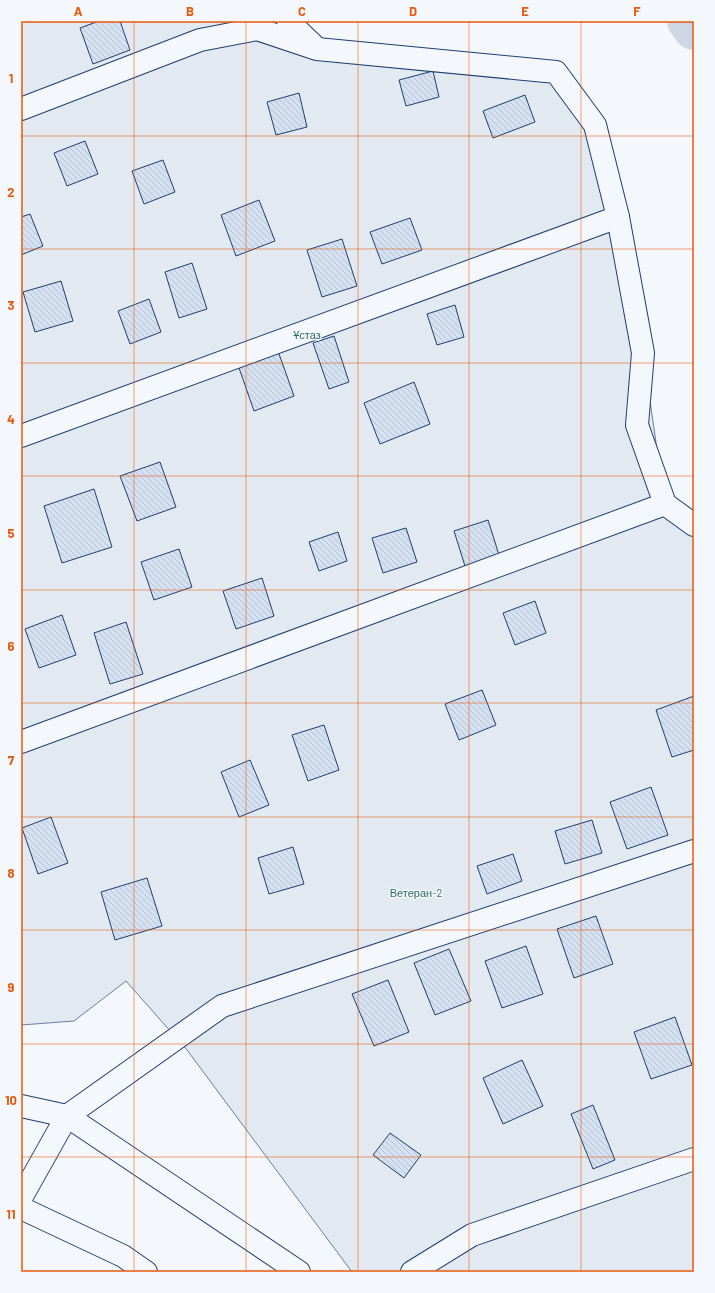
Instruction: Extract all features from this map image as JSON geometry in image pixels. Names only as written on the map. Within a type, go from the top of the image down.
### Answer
[{"type":"main road","points":[[288,21],[317,49]]},
{"type":"main road","points":[[21,109],[200,40],[257,29],[317,49],[556,72],[595,125],[618,217],[643,353],[637,426],[665,504],[694,525]]},
{"type":"main road","points":[[21,436],[618,217]]},
{"type":"main road","points":[[21,742],[665,504]]},
{"type":"main road","points":[[21,1198],[67,1116],[222,1006],[694,851]]},
{"type":"main road","points":[[21,1106],[67,1116],[299,1272]]},
{"type":"main road","points":[[412,1272],[472,1235],[694,1159]]},
{"type":"main road","points":[[21,1208],[123,1256],[146,1272]]},
{"type":"green space","points":[[21,21],[264,21],[317,49],[556,72],[595,125],[643,353],[665,504],[694,510],[694,1272],[352,1272],[187,1050],[126,981],[74,1021],[21,1025]]},
{"type":"building","points":[[99,21],[120,21],[130,50],[93,64],[80,28]]},
{"type":"building","points":[[433,71],[439,97],[406,106],[399,80]]},
{"type":"building","points":[[299,93],[307,127],[276,135],[267,102]]},
{"type":"building","points":[[525,95],[535,122],[493,138],[483,111]]},
{"type":"building","points":[[85,141],[98,174],[67,186],[54,153]]},
{"type":"building","points":[[163,160],[175,192],[144,204],[132,171]]},
{"type":"building","points":[[259,200],[275,241],[236,256],[221,215]]},
{"type":"building","points":[[30,214],[43,246],[21,255],[21,217]]},
{"type":"building","points":[[410,218],[422,250],[382,264],[370,232]]},
{"type":"building","points":[[342,239],[357,286],[322,297],[307,250]]},
{"type":"building","points":[[192,263],[207,309],[179,318],[165,272]]},
{"type":"building","points":[[61,281],[73,321],[35,332],[23,292]]},
{"type":"building","points":[[149,299],[161,332],[130,344],[118,311]]},
{"type":"building","points":[[455,305],[464,337],[437,345],[427,314]]},
{"type":"building","points":[[334,336],[349,382],[329,389],[313,343]]},
{"type":"building","points":[[278,351],[294,396],[254,411],[238,365]]},
{"type":"building","points":[[414,382],[430,424],[380,444],[364,403]]},
{"type":"building","points":[[160,462],[176,507],[137,521],[120,476]]},
{"type":"building","points":[[94,489],[112,547],[62,563],[44,506]]},
{"type":"building","points":[[488,520],[499,555],[465,566],[454,531]]},
{"type":"building","points":[[406,528],[417,562],[383,573],[372,538]]},
{"type":"building","points":[[338,532],[347,561],[319,571],[309,542]]},
{"type":"building","points":[[179,549],[192,587],[154,600],[141,562]]},
{"type":"building","points":[[262,578],[274,616],[236,629],[223,591]]},
{"type":"building","points":[[535,601],[546,633],[515,645],[503,613]]},
{"type":"building","points":[[62,615],[76,655],[39,668],[25,629]]},
{"type":"building","points":[[126,622],[143,674],[110,684],[94,633]]},
{"type":"building","points":[[482,690],[496,725],[459,740],[445,704]]},
{"type":"building","points":[[694,696],[694,750],[672,757],[656,710]]},
{"type":"building","points":[[324,725],[339,770],[308,781],[292,735]]},
{"type":"building","points":[[250,760],[269,805],[239,817],[221,772]]},
{"type":"building","points":[[651,787],[668,835],[627,849],[610,802]]},
{"type":"building","points":[[51,817],[68,863],[38,874],[22,828]]},
{"type":"building","points":[[592,820],[602,853],[565,864],[555,831]]},
{"type":"building","points":[[293,847],[304,884],[269,894],[258,858]]},
{"type":"building","points":[[513,854],[522,881],[487,894],[477,866]]},
{"type":"building","points":[[147,878],[162,926],[115,940],[101,892]]},
{"type":"building","points":[[596,916],[613,964],[574,978],[557,929]]},
{"type":"building","points":[[526,946],[543,994],[502,1008],[485,961]]},
{"type":"building","points":[[449,949],[471,1001],[435,1015],[414,963]]},
{"type":"building","points":[[388,980],[409,1032],[374,1046],[352,994]]},
{"type":"building","points":[[675,1017],[692,1065],[651,1079],[634,1032]]},
{"type":"building","points":[[522,1060],[543,1106],[503,1124],[483,1078]]},
{"type":"building","points":[[593,1105],[615,1160],[593,1169],[571,1114]]},
{"type":"building","points":[[390,1133],[421,1155],[404,1178],[373,1155]]},
{"type":"waterway","points":[[688,21],[694,29]]},
{"type":"park label","name":"Ұстаз","points":[[307,334]]},
{"type":"park label","name":"Ветеран-2","points":[[416,892]]}]
